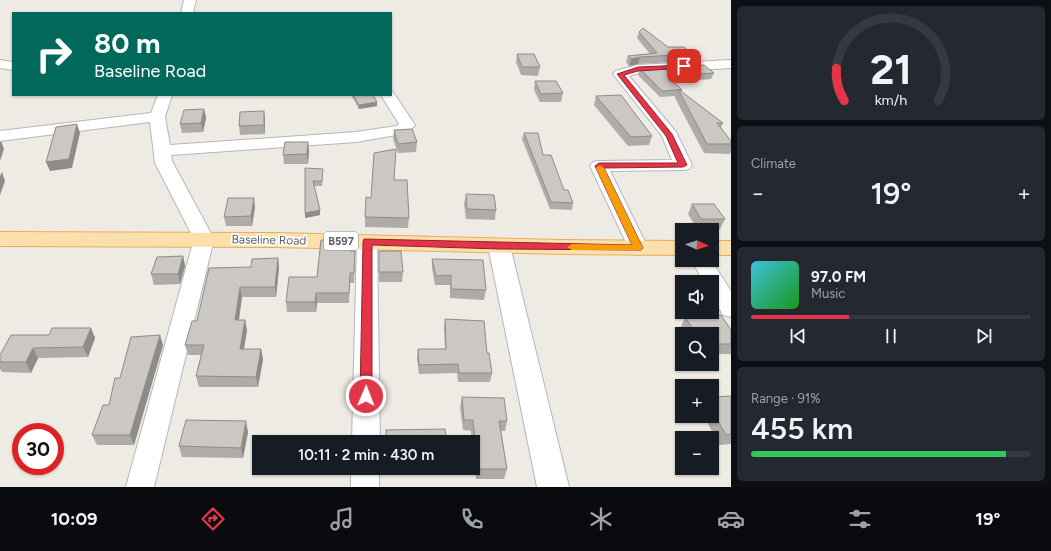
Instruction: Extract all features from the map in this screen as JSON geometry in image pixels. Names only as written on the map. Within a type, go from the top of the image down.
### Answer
[{"type":"main road","name":"Baseline Road","points":[[0,239],[204,238],[499,246],[675,248]]},
{"type":"main road","points":[[719,248],[731,248]]},
{"type":"street","points":[[187,12],[190,0]]},
{"type":"street","points":[[0,64],[12,66]]},
{"type":"street","points":[[638,248],[599,166],[683,165],[670,135],[620,74],[638,69],[731,64]]},
{"type":"street","points":[[140,487],[204,238],[164,163],[157,117],[165,96]]},
{"type":"street","points":[[162,150],[356,137],[402,130],[407,125],[389,96]]},
{"type":"street","points":[[0,136],[157,117]]},
{"type":"street","points":[[366,435],[367,242]]},
{"type":"street","points":[[499,246],[553,487]]},
{"type":"street","points":[[705,267],[731,309]]},
{"type":"street","points":[[365,475],[365,487]]},
{"type":"building","points":[[643,28],[668,47],[684,47],[692,54],[640,57],[631,59],[628,56],[657,53],[639,32]]},
{"type":"building","points":[[517,54],[534,54],[540,67],[522,67]]},
{"type":"building","points":[[704,65],[714,73],[668,76],[682,90],[662,91],[640,69]]},
{"type":"building","points":[[535,81],[556,81],[563,93],[541,94]]},
{"type":"building","points":[[678,89],[723,123],[717,123],[731,141],[731,144],[707,144]]},
{"type":"building","points":[[621,95],[652,136],[631,137],[596,96]]},
{"type":"building","points":[[354,96],[374,96],[377,102],[359,105]]},
{"type":"building","points":[[204,109],[201,123],[180,124],[184,110]]},
{"type":"building","points":[[264,111],[264,125],[239,126],[240,112]]},
{"type":"building","points":[[77,124],[69,159],[46,162],[56,127]]},
{"type":"building","points":[[412,129],[417,142],[398,144],[394,130]]},
{"type":"building","points":[[524,133],[538,133],[543,155],[551,155],[564,190],[568,190],[573,203],[551,202]]},
{"type":"building","points":[[285,142],[308,142],[307,154],[283,155]]},
{"type":"building","points":[[396,149],[394,180],[407,180],[409,218],[365,217],[366,197],[371,198],[374,153]]},
{"type":"building","points":[[305,168],[323,169],[322,181],[313,181],[320,210],[305,213]]},
{"type":"building","points":[[466,194],[494,195],[496,210],[467,209]]},
{"type":"building","points":[[228,198],[254,198],[251,216],[224,217]]},
{"type":"building","points":[[692,204],[714,204],[725,219],[701,219]]},
{"type":"building","points":[[321,240],[351,241],[351,251],[355,251],[354,273],[350,273],[349,293],[316,293],[315,302],[286,302],[289,277],[317,277]]},
{"type":"building","points":[[379,251],[401,251],[403,272],[379,272]]},
{"type":"building","points":[[183,256],[178,274],[151,274],[157,257]]},
{"type":"building","points":[[278,258],[275,287],[240,287],[235,320],[245,320],[240,349],[261,349],[256,377],[196,376],[204,345],[185,345],[192,321],[197,321],[209,268],[251,267],[252,259]]},
{"type":"building","points":[[432,259],[483,260],[486,290],[451,289],[451,275],[436,276]]},
{"type":"building","points":[[719,315],[721,315],[731,330],[731,344],[719,344],[719,327],[691,327],[686,319],[719,319]]},
{"type":"building","points":[[445,319],[484,321],[487,353],[489,353],[492,373],[459,373],[458,364],[419,365],[418,349],[446,349]]},
{"type":"building","points":[[52,328],[91,328],[83,347],[33,348],[26,362],[0,362],[0,355],[11,335],[49,335]]},
{"type":"building","points":[[160,335],[130,435],[92,435],[103,405],[109,405],[115,378],[120,378],[131,337]]},
{"type":"building","points":[[731,396],[731,434],[726,435],[719,422],[719,397]]},
{"type":"building","points":[[462,397],[504,398],[507,421],[499,421],[507,469],[480,469],[480,435],[475,435],[473,420],[464,420]]},
{"type":"building","points":[[186,420],[246,421],[241,448],[179,446]]},
{"type":"building","points":[[445,429],[446,435],[386,435],[386,430]]},
{"type":"slow traffic","points":[[572,247],[638,248],[600,168]]},
{"type":"route","points":[[366,396],[367,242],[638,248],[599,166],[683,165],[670,135],[620,74],[638,69],[684,66]]}]
